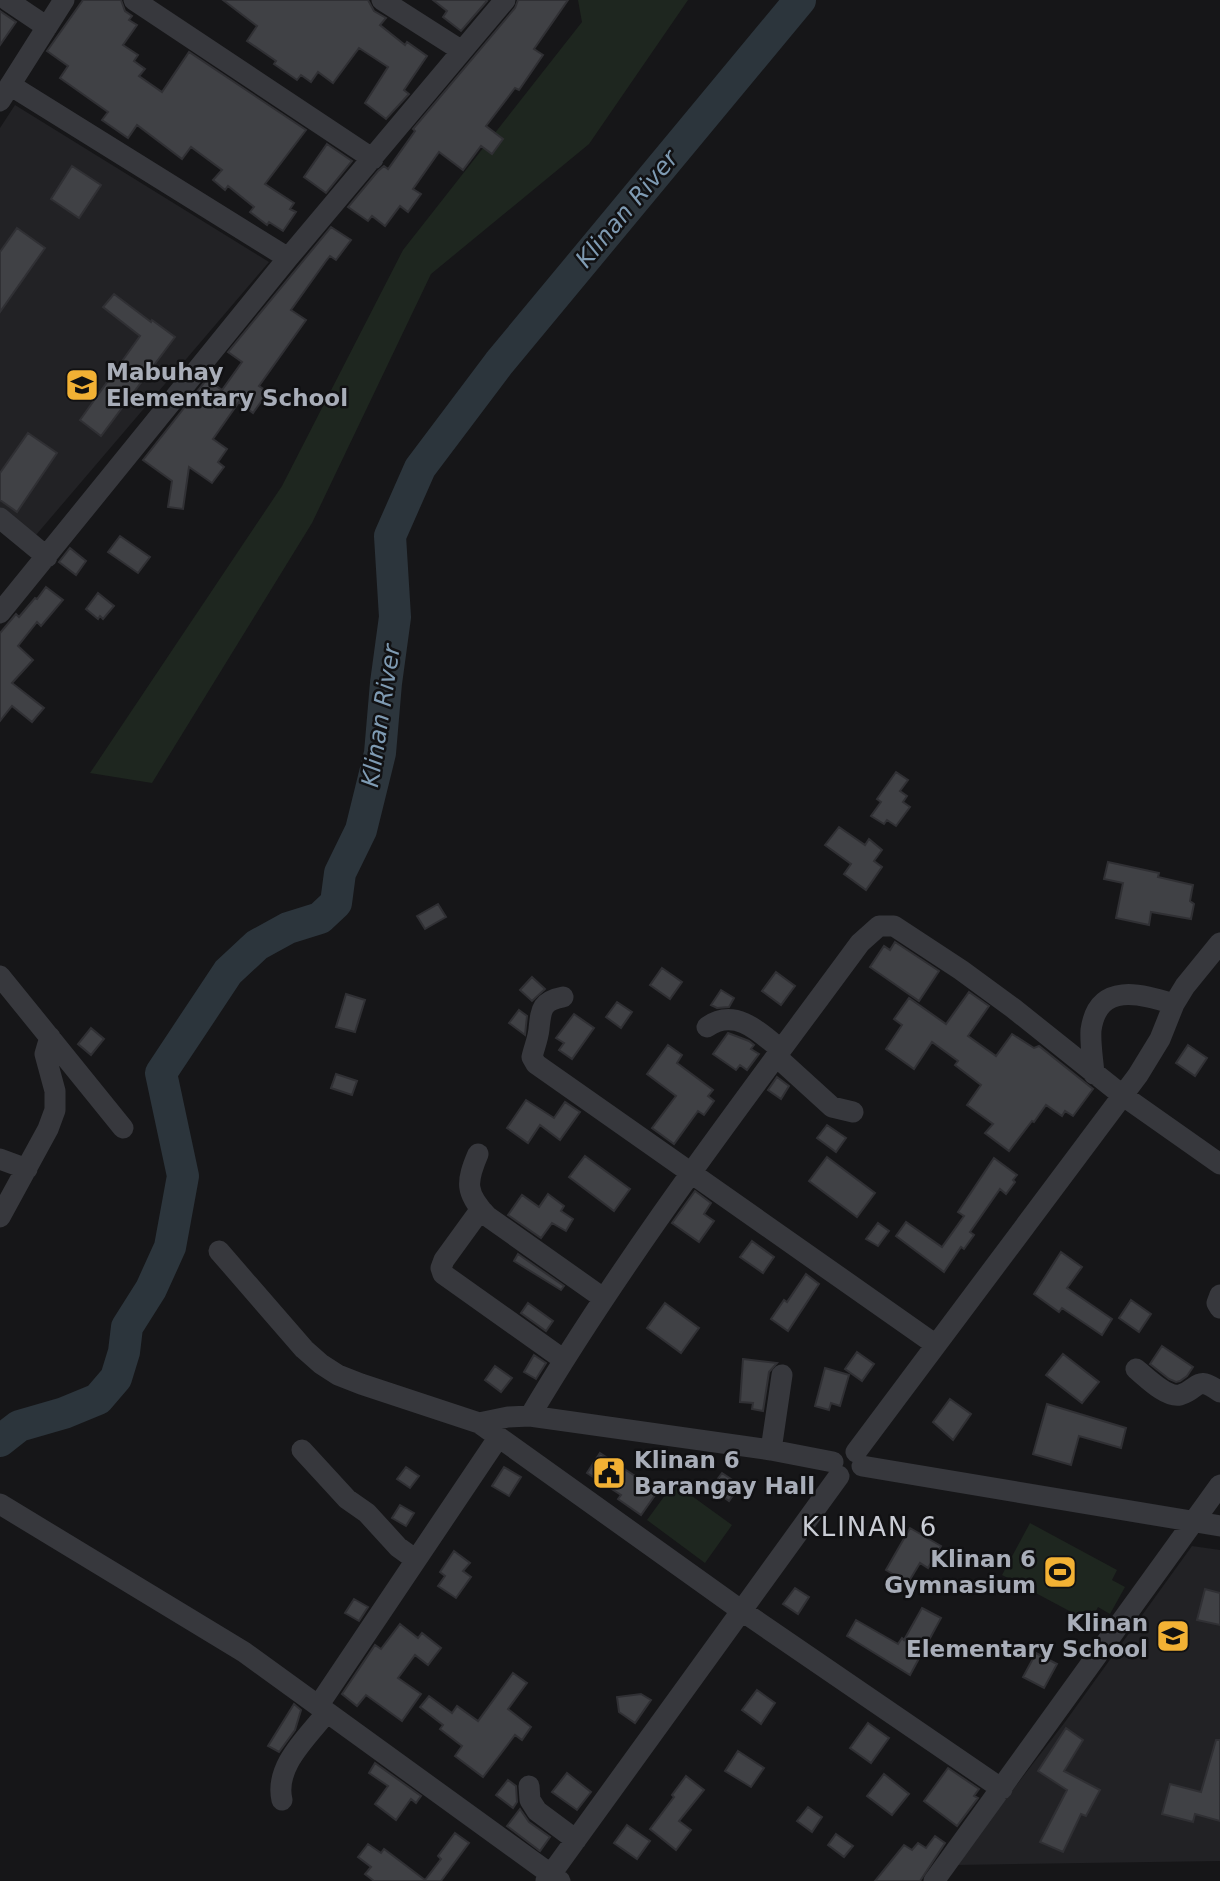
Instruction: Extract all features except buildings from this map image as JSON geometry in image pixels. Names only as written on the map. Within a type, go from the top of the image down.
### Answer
[{"type":"street","points":[[8,0],[47,27]]},
{"type":"street","points":[[64,0],[3,96],[288,258]]},
{"type":"street","points":[[134,0],[373,159]]},
{"type":"street","points":[[382,0],[462,51]]},
{"type":"street","points":[[0,613],[288,258],[505,0]]},
{"type":"street","points":[[0,518],[47,557]]},
{"type":"street","points":[[530,1416],[603,1298],[692,1172],[873,929],[886,925],[894,926],[961,970],[1013,1008],[1122,1096],[1220,1164]]},
{"type":"street","points":[[859,1459],[936,1345],[1151,1056],[1174,1004],[1220,943]]},
{"type":"street","points":[[0,975],[123,1128]]},
{"type":"street","points":[[1094,1074],[1091,1030],[1100,1006],[1123,994],[1174,1004]]},
{"type":"street","points":[[563,997],[547,1003],[541,1012],[532,1057],[536,1064],[936,1345]]},
{"type":"street","points":[[707,1027],[725,1018],[738,1019],[779,1054],[832,1107],[853,1112]]},
{"type":"street","points":[[0,1217],[48,1129],[55,1110],[55,1091],[45,1054],[50,1037]]},
{"type":"street","points":[[478,1154],[469,1176],[475,1203],[487,1216],[603,1298]]},
{"type":"street","points":[[0,1158],[27,1169]]},
{"type":"street","points":[[481,1209],[443,1260],[443,1273],[564,1360]]},
{"type":"street","points":[[219,1251],[304,1349],[321,1364],[338,1375],[361,1384],[479,1423],[742,1611],[1002,1789]]},
{"type":"street","points":[[1220,1295],[1217,1303],[1220,1308]]},
{"type":"street","points":[[1136,1370],[1172,1394],[1179,1395],[1198,1383],[1210,1385],[1220,1392]]},
{"type":"street","points":[[771,1450],[782,1375]]},
{"type":"street","points":[[479,1423],[530,1416],[771,1450],[836,1469]]},
{"type":"street","points":[[282,1800],[279,1789],[283,1772],[416,1560],[498,1438]]},
{"type":"street","points":[[302,1450],[347,1499],[367,1513],[398,1547],[416,1560]]},
{"type":"street","points":[[0,1504],[244,1652],[552,1879],[576,1840],[742,1611],[836,1469],[838,1453],[842,1450],[859,1459],[1220,1526]]},
{"type":"street","points":[[934,1881],[1220,1485]]},
{"type":"street","points":[[529,1786],[530,1800],[537,1811],[576,1840]]},
{"type":"shaded area","points":[[578,0],[688,0],[589,144],[431,274],[312,523],[152,783],[90,773],[282,486],[403,250],[582,22]]},
{"type":"shaded area","name":"Mabuhay Elementary School","points":[[15,105],[269,262],[36,535],[0,509],[0,128]]},
{"type":"shaded area","points":[[674,1483],[732,1525],[705,1563],[647,1520]]},
{"type":"shaded area","name":"Klinan 6 Gymnasium","points":[[1030,1523],[1117,1570],[1112,1580],[1125,1587],[1110,1614],[1098,1607],[1090,1622],[1002,1575]]},
{"type":"shaded area","name":"Klinan Elementary School","points":[[1192,1546],[1220,1550],[1220,1861],[955,1865],[1065,1722]]},
{"type":"waterway","name":"Klinan River","points":[[0,1441],[19,1426],[64,1413],[98,1399],[116,1378],[124,1352],[127,1327],[151,1289],[170,1247],[183,1176],[161,1073],[228,972],[257,945],[288,928],[320,918],[336,903],[340,873],[361,830],[380,753],[395,617],[390,536],[420,468],[499,363],[800,0]]},
{"type":"place","name":"Mabuhay Elementary School","points":[[82,385]]},
{"type":"place","name":"Klinan 6 Barangay Hall","points":[[609,1473]]},
{"type":"place","name":"Klinan 6 Gymnasium","points":[[1060,1572]]},
{"type":"place","name":"Klinan Elementary School","points":[[1173,1636]]},
{"type":"district","name":"KLINAN 6","points":[[870,1527]]}]
